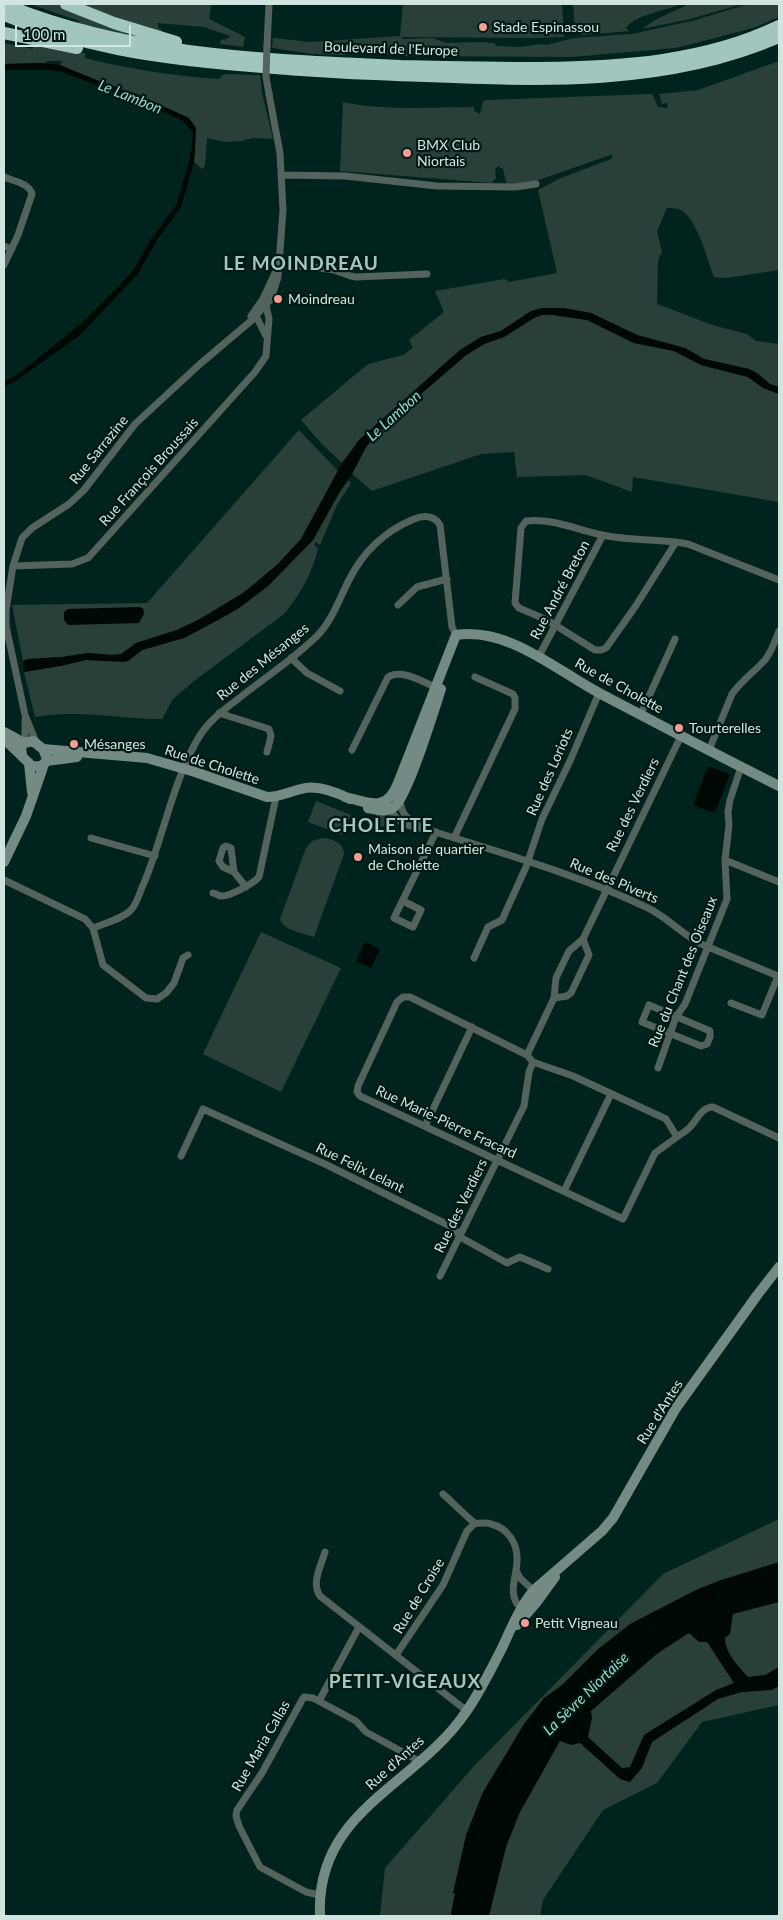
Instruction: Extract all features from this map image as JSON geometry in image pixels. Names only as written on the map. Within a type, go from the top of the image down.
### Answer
[{"type":"highway","name":"Boulevard de l'Europe","points":[[4,4],[65,26],[128,42],[294,65],[478,68],[562,68],[622,65],[669,60],[701,53],[731,45],[779,26]]},
{"type":"highway","points":[[66,4],[114,23],[177,43],[294,65]]},
{"type":"highway","name":"Boulevard de l'Europe","points":[[4,15],[55,34],[123,51],[171,59],[294,65],[477,78],[612,76],[665,70],[704,63],[748,50],[779,37]]},
{"type":"highway","points":[[4,33],[145,62],[294,65]]},
{"type":"street","name":"Rue Sarrazine","points":[[24,742],[25,715],[6,626],[6,610],[13,566],[22,538],[32,528],[69,504],[84,490],[135,424],[255,314],[264,302],[278,267],[283,210],[279,141],[266,78],[269,4]]},
{"type":"street","points":[[281,175],[344,176],[437,186],[515,187],[536,184]]},
{"type":"street","points":[[4,177],[27,186],[32,191],[32,197],[4,265]]},
{"type":"street","points":[[4,246],[12,249]]},
{"type":"street","points":[[278,267],[317,268],[337,271],[356,277],[427,274]]},
{"type":"street","name":"Rue François Broussais","points":[[13,566],[72,564],[88,558],[255,372],[266,356],[269,319],[264,302]]},
{"type":"street","points":[[255,314],[267,339]]},
{"type":"street","name":"Rue des Mésanges","points":[[93,928],[122,916],[132,908],[155,856],[183,768],[197,739],[211,720],[318,635],[329,621],[349,580],[368,551],[384,536],[407,522],[426,516],[437,520],[442,532],[452,627],[456,636]]},
{"type":"street","points":[[676,542],[635,607],[606,648],[601,650],[595,650],[555,625],[519,608],[515,604],[522,524],[531,520],[562,523],[603,535],[676,542],[701,548],[779,580]]},
{"type":"street","name":"Rue André Breton","points":[[538,656],[603,535]]},
{"type":"street","points":[[398,605],[418,587],[447,579]]},
{"type":"street","points":[[709,750],[732,694],[737,686],[766,659],[772,650],[779,631]]},
{"type":"street","name":"Rue de Cholette","points":[[456,636],[472,634],[485,636],[501,640],[538,656],[599,693],[779,786]]},
{"type":"street","points":[[394,805],[394,792],[456,636]]},
{"type":"street","points":[[640,714],[675,639]]},
{"type":"street","points":[[394,805],[416,762],[441,690],[450,651]]},
{"type":"street","points":[[291,658],[299,667],[340,692]]},
{"type":"street","points":[[352,750],[388,677],[393,674],[402,674],[435,687]]},
{"type":"street","points":[[454,838],[516,703],[513,694],[476,677]]},
{"type":"street","name":"Rue des Loriots","points":[[474,958],[488,927],[502,920],[528,862],[542,819],[599,693]]},
{"type":"street","points":[[219,713],[269,729],[271,736],[267,752]]},
{"type":"street","name":"Rue Sarrazine","points":[[25,715],[40,745]]},
{"type":"street","points":[[4,732],[24,742],[40,745],[46,753],[45,763],[32,794],[26,816],[4,862]]},
{"type":"street","name":"Rue des Verdiers","points":[[527,1055],[554,998],[556,978],[570,951],[583,939],[681,736]]},
{"type":"street","points":[[4,739],[36,766],[45,763]]},
{"type":"street","points":[[24,742],[21,748],[26,759],[32,794]]},
{"type":"street","name":"Rue de Cholette","points":[[40,745],[98,754],[147,758],[183,768],[258,794],[276,797],[308,787],[322,789],[372,804],[394,805]]},
{"type":"street","name":"Rue de Cholette","points":[[45,763],[98,754]]},
{"type":"street","name":"Rue du Chant des Oiseaux","points":[[658,1068],[676,1016],[685,1004],[728,899],[725,860],[730,800],[742,767]]},
{"type":"street","points":[[213,893],[222,896],[251,885],[259,877],[275,810],[276,797]]},
{"type":"street","name":"Rue des Piverts","points":[[394,805],[397,819],[407,826],[426,829],[554,870],[607,891],[658,913],[690,938],[778,976],[762,1015],[730,1003]]},
{"type":"street","name":"Rue des Piverts","points":[[394,805],[409,819],[426,829]]},
{"type":"street","points":[[403,901],[436,832]]},
{"type":"street","points":[[91,838],[155,856]]},
{"type":"street","points":[[725,860],[779,882]]},
{"type":"street","points":[[234,872],[246,887]]},
{"type":"street","points":[[4,880],[79,916],[93,928],[103,965],[146,998],[157,999],[166,993],[174,983],[183,958],[188,955]]},
{"type":"street","points":[[554,998],[567,996],[571,993],[588,955],[583,939]]},
{"type":"street","name":"Rue Marie-Pierre Fracard","points":[[533,1062],[527,1055],[472,1027],[410,997],[403,997],[397,1002],[358,1086],[357,1092],[360,1096],[623,1218],[655,1154],[689,1129],[704,1109],[713,1107],[779,1138]]},
{"type":"street","points":[[649,1005],[710,1031],[710,1037],[707,1044],[701,1046],[670,1033],[642,1022],[649,1005]]},
{"type":"street","points":[[425,1126],[472,1027]]},
{"type":"street","points":[[533,1062],[573,1076],[666,1119],[678,1137]]},
{"type":"street","name":"Rue des Verdiers","points":[[440,1276],[524,1106],[529,1072],[533,1062]]},
{"type":"street","points":[[564,1191],[611,1094]]},
{"type":"street","name":"Rue Felix Lelant","points":[[181,1156],[203,1109],[327,1165],[454,1228],[460,1237],[507,1263],[520,1257],[548,1269]]},
{"type":"street","name":"Rue d'Antes","points":[[320,1916],[320,1895],[330,1856],[346,1830],[374,1800],[448,1734],[467,1711],[508,1636],[522,1606],[534,1590],[602,1531],[613,1518],[676,1408],[779,1267]]},
{"type":"street","points":[[443,1494],[475,1523],[492,1524],[507,1532],[517,1550],[516,1570],[513,1580],[515,1601],[522,1606],[536,1604],[534,1590],[523,1582],[516,1570]]},
{"type":"street","name":"Rue de Croise","points":[[396,1655],[443,1585],[466,1531],[475,1523]]},
{"type":"street","points":[[325,1552],[316,1583],[317,1592],[329,1604],[467,1711]]},
{"type":"street","name":"Rue d'Antes","points":[[508,1636],[536,1604],[561,1568]]},
{"type":"street","points":[[359,1627],[319,1701],[356,1721],[366,1732],[419,1761]]},
{"type":"street","name":"Rue Maria Callas","points":[[319,1701],[308,1697],[302,1700],[270,1761],[237,1810],[236,1816],[239,1826],[260,1866],[306,1892],[320,1895]]},
{"type":"shaded area","points":[[30,4],[56,4],[125,30],[124,34],[79,24],[79,21]]},
{"type":"shaded area","points":[[76,4],[211,4],[209,19],[245,37],[243,47],[220,44],[221,40],[227,39],[230,36],[204,27],[158,23],[158,27],[164,35]]},
{"type":"shaded area","points":[[403,4],[562,4],[564,37],[401,37],[404,39],[433,38],[446,43],[481,42],[494,43],[497,46],[520,47],[547,45],[574,38],[632,34],[696,20],[748,4],[779,4],[779,17],[753,28],[675,48],[572,57],[402,56],[365,52],[342,55],[312,54],[272,48],[273,38],[310,42],[400,36]]},
{"type":"shaded area","points":[[573,4],[681,4],[636,19],[626,28],[629,31],[585,35],[578,34],[575,31]]},
{"type":"shaded area","points":[[689,4],[742,4],[690,19],[642,29],[655,20]]},
{"type":"shaded area","points":[[4,43],[33,49],[33,46],[38,44],[85,53],[85,58],[102,62],[168,74],[219,79],[224,74],[260,75],[262,93],[273,139],[253,138],[224,142],[207,138],[205,166],[202,169],[194,162],[196,138],[189,118],[136,94],[68,70],[60,65],[62,61],[4,64]]},
{"type":"shaded area","points":[[779,61],[779,270],[726,278],[714,277],[691,220],[678,209],[667,208],[657,231],[662,252],[658,260],[657,304],[712,325],[747,334],[756,341],[779,344],[779,387],[770,384],[749,369],[704,359],[685,348],[637,335],[591,313],[531,311],[501,331],[481,337],[460,350],[360,439],[342,463],[301,420],[368,364],[403,355],[413,348],[409,340],[444,312],[435,291],[505,279],[509,282],[557,273],[538,190],[561,178],[611,159],[613,154],[536,181],[507,185],[503,169],[498,166],[495,169],[496,178],[491,183],[340,171],[343,102],[391,108],[474,107],[474,111],[480,114],[483,101],[487,100],[652,94],[658,107],[668,108],[667,103],[662,104],[659,94],[698,90]]},
{"type":"shaded area","points":[[542,315],[587,320],[634,343],[674,351],[701,365],[748,377],[763,388],[779,394],[779,502],[633,477],[632,492],[586,475],[517,477],[514,452],[481,454],[372,491],[352,474],[366,447],[385,425],[465,356],[484,344],[504,337]]},
{"type":"shaded area","points":[[299,430],[338,471],[301,539],[255,585],[214,612],[177,630],[137,643],[121,654],[88,653],[23,661],[12,605],[147,603]]},
{"type":"shaded area","points":[[348,480],[351,483],[337,505],[320,545],[316,542],[314,545],[318,548],[316,557],[309,574],[290,607],[284,614],[194,681],[173,699],[162,719],[83,714],[35,717],[24,672],[86,660],[128,661],[142,650],[184,638],[239,608],[268,586],[313,540]]},
{"type":"shaded area","points":[[316,801],[351,815],[343,835],[308,822]]},
{"type":"shaded area","points":[[377,814],[392,817],[393,822],[385,827],[379,826],[374,819]]},
{"type":"shaded area","points":[[323,838],[340,844],[344,854],[314,937],[290,929],[280,919],[306,848],[312,841]]},
{"type":"shaded area","points":[[261,932],[341,968],[281,1092],[203,1054]]},
{"type":"shaded area","points":[[779,1519],[779,1705],[702,1722],[657,1783],[603,1810],[543,1900],[540,1916],[380,1916],[385,1868],[475,1765],[663,1574]]},
{"type":"water","name":"Le Lambon","points":[[40,63],[60,65],[116,88],[136,94],[189,118],[196,128],[194,162],[181,207],[157,240],[138,274],[79,336],[17,380],[4,387],[4,381],[17,375],[83,322],[134,269],[150,241],[176,205],[190,158],[193,133],[183,121],[152,106],[62,72],[50,70],[4,70],[4,64]]},
{"type":"water","name":"Le Lambon","points":[[542,308],[564,308],[591,313],[637,335],[685,348],[704,359],[749,369],[770,384],[779,387],[779,394],[763,388],[748,377],[701,365],[674,351],[634,343],[587,320],[542,315],[504,337],[484,344],[465,356],[385,425],[366,447],[313,540],[268,586],[239,608],[184,638],[142,650],[128,661],[86,660],[24,672],[23,661],[28,659],[88,653],[121,654],[136,643],[177,630],[198,620],[243,593],[278,564],[301,539],[342,463],[360,439],[460,350],[481,337],[501,331],[531,311]]},
{"type":"water","points":[[143,608],[144,614],[139,623],[68,625],[64,620],[64,612],[68,609]]},
{"type":"water","points":[[708,766],[730,774],[715,813],[693,805]]},
{"type":"water","points":[[365,942],[380,949],[371,968],[356,961]]},
{"type":"water","name":"La Sèvre Niortaise","points":[[779,1562],[779,1602],[733,1614],[730,1634],[725,1638],[727,1649],[736,1664],[748,1677],[765,1675],[779,1667],[779,1686],[772,1690],[742,1692],[718,1699],[652,1742],[642,1768],[630,1782],[620,1779],[580,1743],[571,1745],[560,1741],[520,1812],[506,1847],[489,1916],[452,1916],[455,1893],[453,1893],[466,1835],[483,1792],[524,1724],[544,1698],[562,1685],[597,1650],[630,1624],[696,1590]],"holes":[[[689,1633],[699,1642],[707,1642],[734,1683],[716,1690],[644,1735],[630,1767],[622,1768],[588,1737],[592,1718],[591,1711],[658,1653]]]},
{"type":"place","name":"Stade Espinassou","points":[[483,27]]},
{"type":"place","name":"BMX Club Niortais","points":[[407,153]]},
{"type":"place","name":"Moindreau","points":[[278,299]]},
{"type":"place","name":"Tourterelles","points":[[679,728]]},
{"type":"place","name":"Mésanges","points":[[74,744]]},
{"type":"place","name":"Maison de quartier de Cholette","points":[[358,857]]},
{"type":"place","name":"Petit Vigneau","points":[[525,1623]]},
{"type":"district","name":"LE MOINDREAU","points":[[301,264]]},
{"type":"district","name":"CHOLETTE","points":[[381,826]]},
{"type":"district","name":"PETIT-VIGEAUX","points":[[405,1682]]}]
